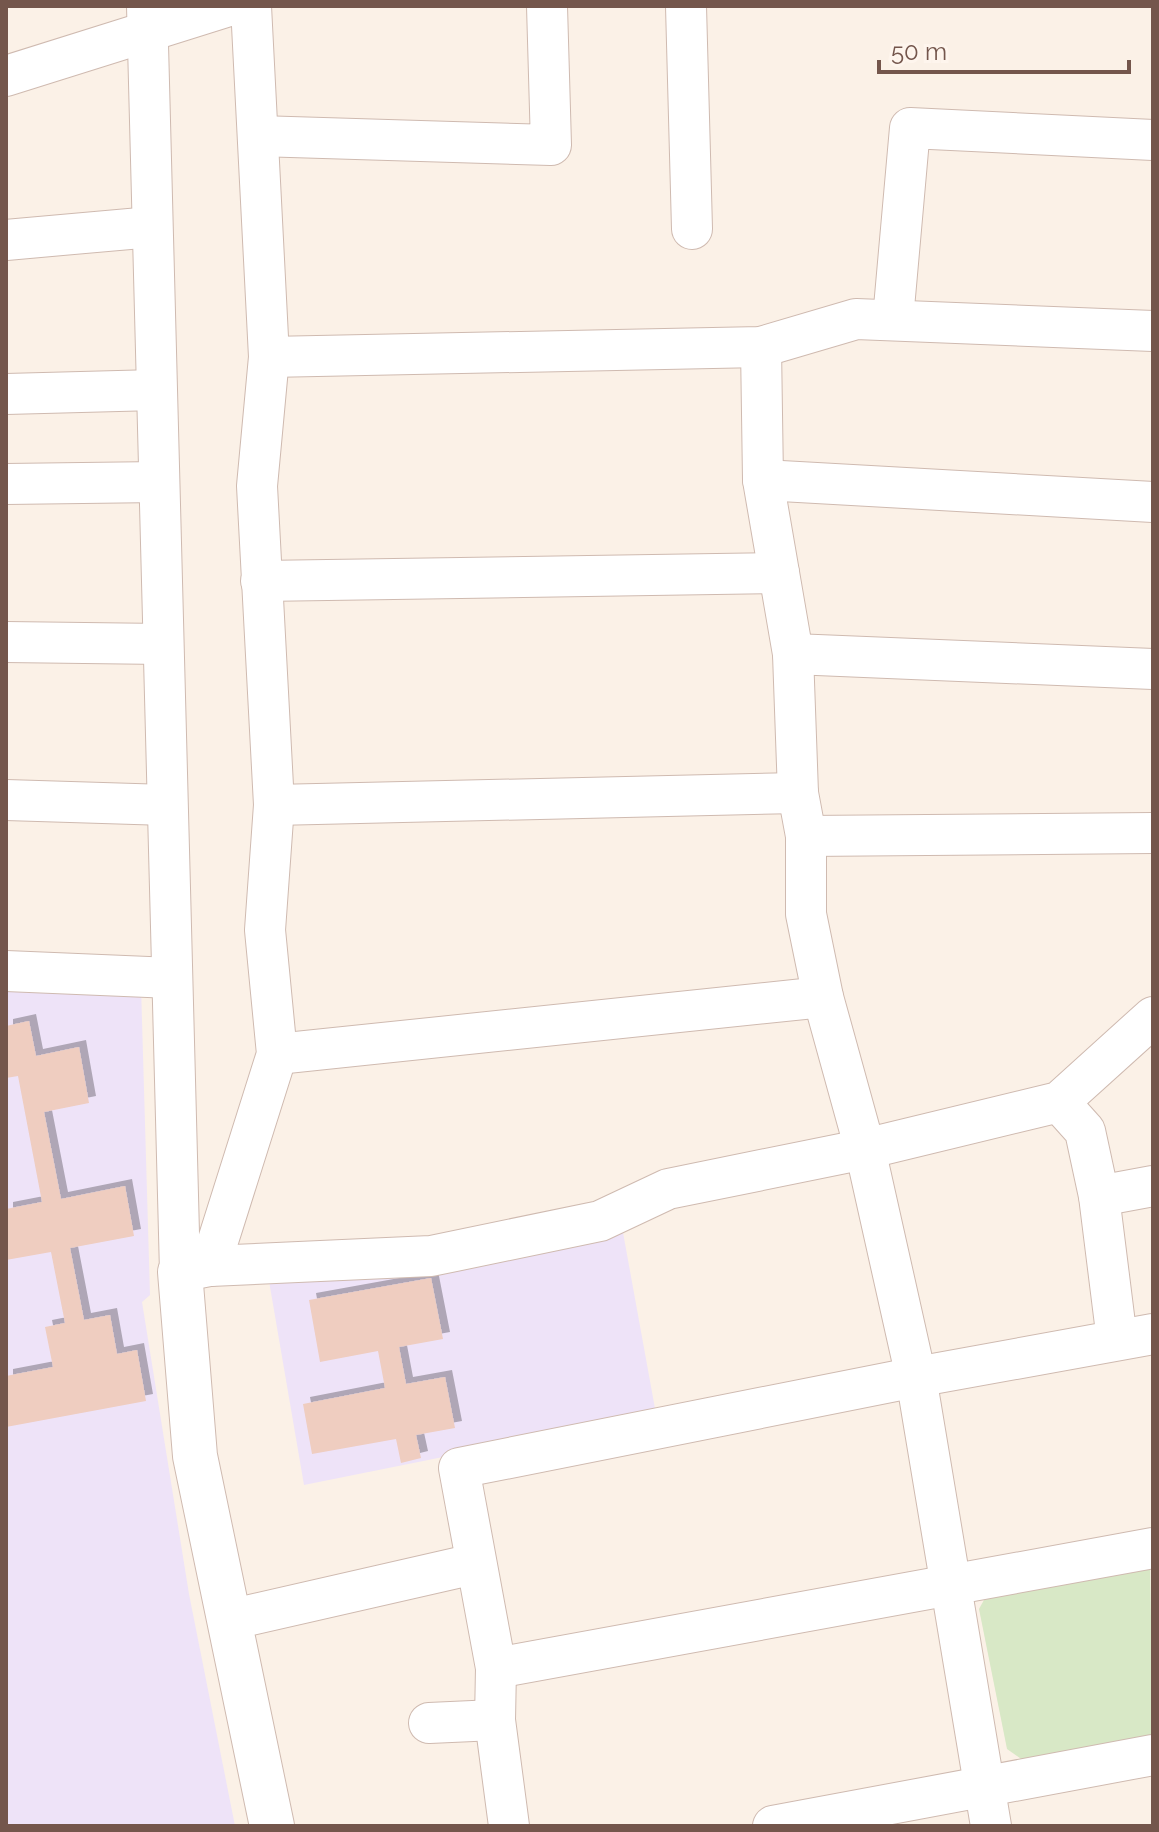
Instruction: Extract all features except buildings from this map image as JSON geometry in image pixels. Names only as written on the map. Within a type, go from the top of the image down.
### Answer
[{"type":"street","points":[[6,76],[146,19],[229,6]]},
{"type":"street","points":[[195,1269],[277,1054],[265,930],[274,805],[257,486],[269,357],[251,6]]},
{"type":"street","points":[[258,136],[551,145],[547,6]]},
{"type":"street","points":[[686,6],[692,229]]},
{"type":"street","points":[[146,19],[172,978],[195,1269],[195,1456],[272,1826]]},
{"type":"street","points":[[893,319],[910,128],[1153,140]]},
{"type":"street","points":[[6,240],[152,227]]},
{"type":"street","points":[[269,357],[761,347],[856,319],[1153,331]]},
{"type":"street","points":[[761,347],[763,480],[793,654],[798,793],[806,836],[806,914],[823,997],[865,1149],[916,1377],[991,1826]]},
{"type":"street","points":[[6,394],[156,390]]},
{"type":"street","points":[[763,480],[1153,502]]},
{"type":"street","points":[[6,484],[159,482]]},
{"type":"street","points":[[261,581],[779,573]]},
{"type":"street","points":[[6,642],[163,644]]},
{"type":"street","points":[[793,654],[1153,669]]},
{"type":"street","points":[[274,805],[798,793]]},
{"type":"street","points":[[6,800],[167,805]]},
{"type":"street","points":[[806,836],[1153,833]]},
{"type":"street","points":[[6,971],[172,978]]},
{"type":"street","points":[[277,1054],[823,997]]},
{"type":"street","points":[[195,1269],[431,1256],[600,1221],[668,1189],[865,1149],[1059,1102],[1153,1017]]},
{"type":"street","points":[[509,1826],[495,1720],[496,1668],[474,1564],[459,1468],[1135,1337],[1085,1131],[1059,1102]]},
{"type":"street","points":[[1099,1196],[1153,1186]]},
{"type":"street","points":[[496,1668],[1153,1548]]},
{"type":"street","points":[[229,1620],[474,1564]]},
{"type":"street","points":[[429,1723],[495,1720]]},
{"type":"street","points":[[773,1826],[1153,1755]]},
{"type":"shaded area","points":[[6,977],[141,986],[150,1295],[142,1302],[189,1594],[235,1826],[6,1826]]},
{"type":"shaded area","points":[[622,1227],[656,1414],[304,1485],[269,1281]]},
{"type":"green space","points":[[1150,1559],[1153,1735],[1024,1761],[1007,1749],[979,1609],[990,1589]]}]
